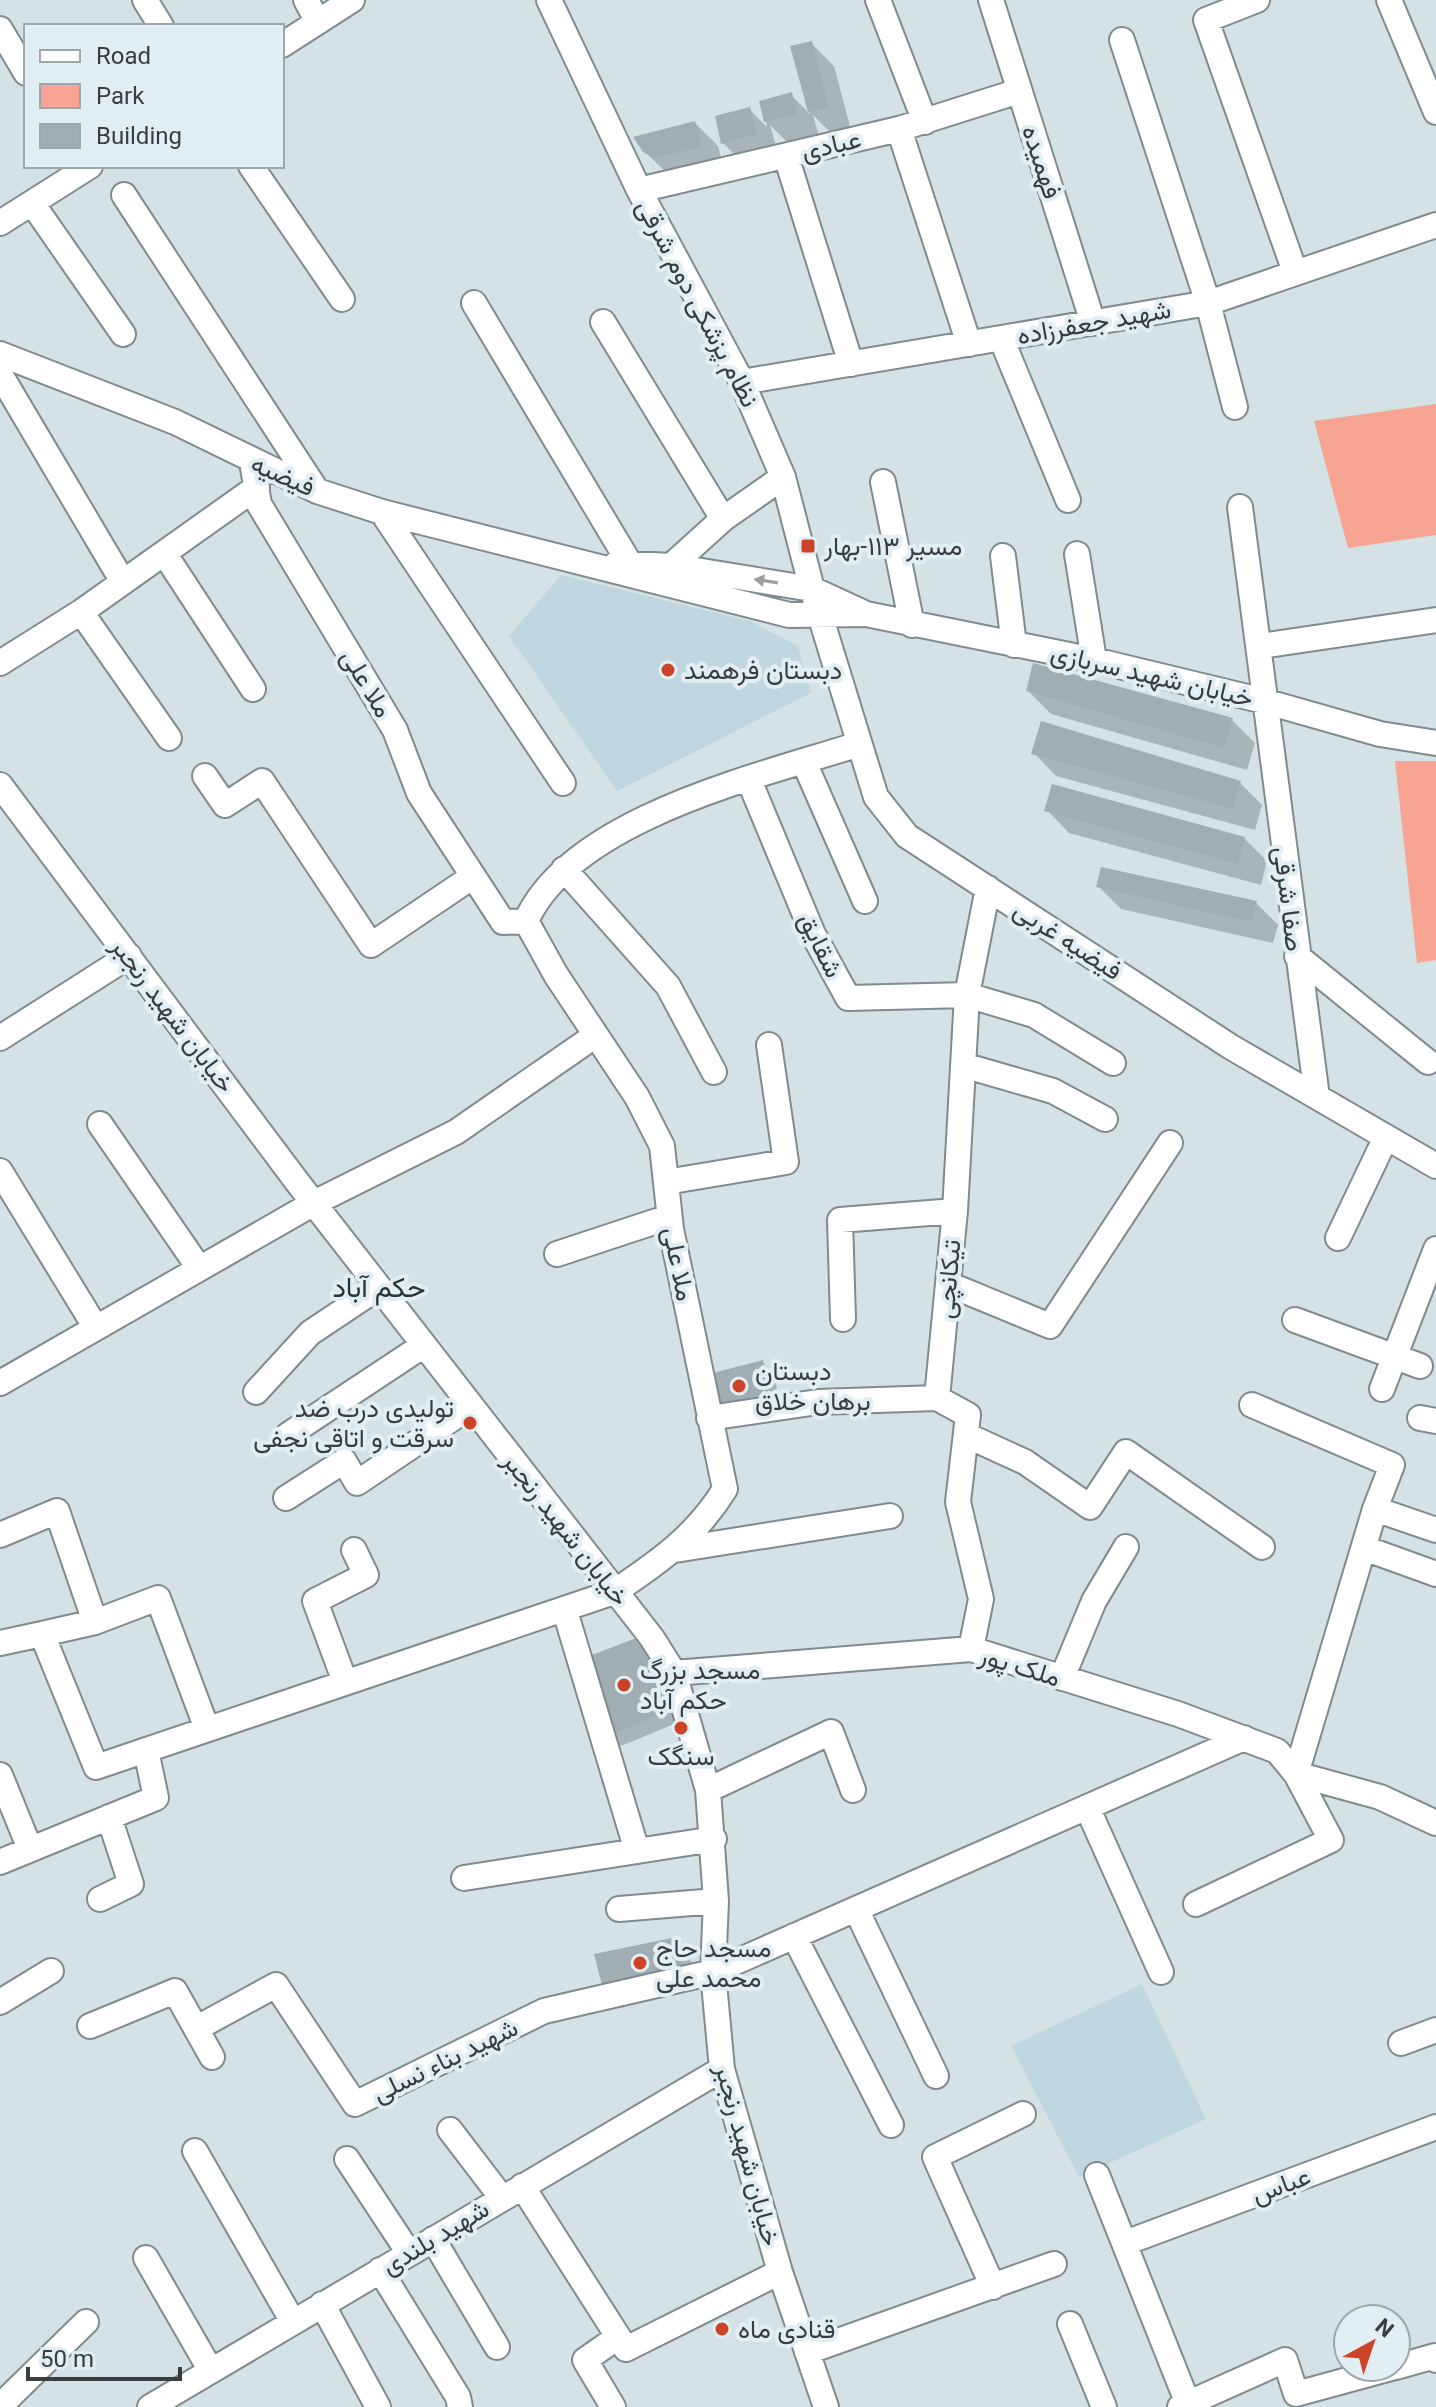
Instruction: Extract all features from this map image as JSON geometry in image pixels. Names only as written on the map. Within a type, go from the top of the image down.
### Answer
[{"type":"street","points":[[145,0],[160,24]]},
{"type":"street","points":[[306,0],[318,22]]},
{"type":"street","points":[[284,44],[352,0]]},
{"type":"street","name":"نظام پزشکی دوم شرقی","points":[[549,0],[639,190],[742,382],[783,477],[821,615]]},
{"type":"street","points":[[878,0],[925,122]]},
{"type":"street","name":"فهمیده","points":[[991,0],[1093,323]]},
{"type":"street","points":[[1257,0],[1206,20],[1295,272]]},
{"type":"street","points":[[1389,0],[1436,112]]},
{"type":"street","points":[[0,29],[24,70]]},
{"type":"street","points":[[1122,40],[1208,303],[1235,407]]},
{"type":"street","name":"عبادی","points":[[639,190],[899,129],[1019,91]]},
{"type":"street","points":[[899,129],[969,344]]},
{"type":"street","points":[[786,156],[851,364]]},
{"type":"street","points":[[0,223],[87,168]]},
{"type":"street","points":[[252,168],[342,299]]},
{"type":"street","points":[[124,195],[317,491]]},
{"type":"street","points":[[32,203],[123,334]]},
{"type":"street","name":"شهید جعفرزاده","points":[[742,382],[1208,303],[1436,225]]},
{"type":"street","points":[[474,303],[630,564]]},
{"type":"street","points":[[603,322],[723,519]]},
{"type":"street","points":[[1001,338],[1068,500]]},
{"type":"street","name":"فیضیه","points":[[0,354],[175,422],[317,491],[382,512],[577,561],[638,580],[789,615],[866,614]]},
{"type":"street","points":[[0,374],[123,582]]},
{"type":"street","name":"ملا علی","points":[[42,1634],[96,1767],[614,1592],[675,1550],[706,1520],[725,1489],[669,1217],[662,1146],[637,1097],[526,921],[503,922],[419,793],[395,730],[259,504],[252,462]]},
{"type":"street","points":[[671,566],[723,519],[783,477]]},
{"type":"street","points":[[883,482],[912,625]]},
{"type":"street","points":[[4,652],[81,612],[257,487]]},
{"type":"street","name":"صفا شرقی","points":[[1240,507],[1261,646],[1264,701],[1317,1097]]},
{"type":"street","points":[[382,512],[563,783]]},
{"type":"street","points":[[164,553],[253,689]]},
{"type":"street","points":[[1077,554],[1094,660]]},
{"type":"street","points":[[1003,556],[1014,645]]},
{"type":"street","name":"فیضیه","points":[[577,561],[671,566],[812,589],[866,614]]},
{"type":"street","points":[[81,612],[169,738]]},
{"type":"street","name":"خیابان شهید سربازی","points":[[866,614],[1094,660],[1264,701],[1380,734],[1436,743]]},
{"type":"street","name":"فیضیه غربی","points":[[821,615],[876,797],[907,836],[1231,1047],[1436,1166]]},
{"type":"street","points":[[1261,646],[1436,620]]},
{"type":"street","points":[[526,921],[535,900],[564,869],[631,825],[705,791],[859,744]]},
{"type":"street","points":[[804,762],[865,901]]},
{"type":"street","points":[[205,776],[225,805],[262,781],[371,945],[472,877]]},
{"type":"street","name":"شقایق","points":[[749,780],[813,934],[848,998],[967,995]]},
{"type":"street","name":"خیابان شهید رنجبر","points":[[0,785],[314,1203],[674,1673],[708,1790],[714,1839],[716,1901],[713,1972],[722,2069],[780,2272],[826,2407]]},
{"type":"street","points":[[564,869],[668,986],[714,1072]]},
{"type":"street","name":"تیکانچی","points":[[937,1398],[955,1211],[967,995],[988,888]]},
{"type":"street","points":[[0,1038],[129,956]]},
{"type":"street","points":[[1297,956],[1428,1062]]},
{"type":"street","points":[[967,995],[1034,1015],[1113,1063]]},
{"type":"street","points":[[0,1383],[314,1203],[456,1132],[596,1035]]},
{"type":"street","points":[[666,1182],[786,1162],[769,1045]]},
{"type":"street","points":[[963,1065],[1053,1091],[1105,1119]]},
{"type":"street","points":[[100,1124],[199,1268]]},
{"type":"street","points":[[1338,1238],[1386,1137]]},
{"type":"street","points":[[948,1284],[1050,1326],[1170,1143]]},
{"type":"street","points":[[0,1171],[96,1328]]},
{"type":"street","points":[[843,1319],[840,1220],[955,1211]]},
{"type":"street","points":[[557,1254],[669,1217]]},
{"type":"street","points":[[1382,1389],[1392,1355],[1436,1249]]},
{"type":"street","points":[[256,1392],[310,1333],[379,1287]]},
{"type":"street","points":[[1295,1320],[1420,1366]]},
{"type":"street","points":[[288,1435],[424,1345]]},
{"type":"street","points":[[709,1418],[818,1402],[937,1398],[968,1415],[958,1502],[981,1599],[971,1649]]},
{"type":"street","points":[[1196,1904],[1331,1840],[1296,1774],[1375,1509],[1392,1465],[1252,1405]]},
{"type":"street","points":[[286,1498],[344,1461],[357,1483],[471,1406]]},
{"type":"street","points":[[966,1435],[1025,1462],[1090,1507],[1126,1452],[1262,1547]]},
{"type":"street","points":[[1375,1509],[1436,1530]]},
{"type":"street","points":[[0,1535],[57,1511],[95,1622]]},
{"type":"street","points":[[675,1550],[890,1516]]},
{"type":"street","points":[[1062,1678],[1094,1601],[1126,1547]]},
{"type":"street","points":[[1364,1548],[1436,1574]]},
{"type":"street","points":[[345,1682],[315,1601],[366,1575],[354,1550]]},
{"type":"street","points":[[0,1643],[95,1622],[158,1598],[207,1729]]},
{"type":"street","points":[[568,1621],[637,1851]]},
{"type":"street","name":"ملک پور","points":[[674,1673],[971,1649],[1244,1738],[1277,1751],[1296,1774]]},
{"type":"street","points":[[708,1790],[831,1732],[853,1790]]},
{"type":"street","points":[[713,1972],[1244,1738]]},
{"type":"street","points":[[0,1862],[156,1798],[146,1750]]},
{"type":"street","points":[[1296,1774],[1380,1797],[1436,1823]]},
{"type":"street","points":[[0,1775],[30,1849]]},
{"type":"street","points":[[1087,1807],[1161,1972]]},
{"type":"street","points":[[100,1899],[131,1884],[109,1817]]},
{"type":"street","points":[[464,1878],[714,1839]]},
{"type":"street","points":[[619,1909],[716,1901]]},
{"type":"street","points":[[856,1909],[936,2076]]},
{"type":"street","points":[[794,1936],[891,2125]]},
{"type":"street","points":[[0,2002],[51,1971]]},
{"type":"street","name":"شهید بناء نسلی","points":[[197,2028],[276,1985],[355,2104],[544,2011],[713,1972]]},
{"type":"street","points":[[90,2026],[175,1991],[212,2057]]},
{"type":"street","points":[[1401,2043],[1436,2030]]},
{"type":"street","name":"شهید بلندی","points":[[150,2407],[722,2069]]},
{"type":"street","points":[[993,2287],[935,2157],[1023,2114]]},
{"type":"street","name":"عباس","points":[[1125,2243],[1436,2127]]},
{"type":"street","points":[[450,2130],[512,2192],[626,2349],[780,2272]]},
{"type":"street","points":[[195,2151],[293,2322]]},
{"type":"street","points":[[347,2159],[409,2253]]},
{"type":"street","points":[[1097,2175],[1199,2404],[1285,2360],[1299,2400],[1348,2383]]},
{"type":"street","points":[[433,2239],[497,2347]]},
{"type":"street","points":[[146,2258],[211,2371]]},
{"type":"street","points":[[807,2352],[1054,2264]]},
{"type":"street","points":[[380,2270],[458,2397],[460,2407]]},
{"type":"street","points":[[322,2304],[378,2407]]},
{"type":"street","points":[[0,2406],[86,2322]]},
{"type":"street","points":[[1070,2324],[1104,2407]]},
{"type":"street","points":[[607,2405],[585,2360],[618,2337]]},
{"type":"street","points":[[1412,2362],[1435,2356],[1436,2360]]},
{"type":"shaded area","name":"دبستان فرهمند","points":[[561,575],[750,621],[798,646],[811,693],[617,791],[509,636]]},
{"type":"shaded area","points":[[1142,1984],[1206,2119],[1079,2177],[1011,2046]]},
{"type":"green space","points":[[1436,404],[1436,535],[1348,548],[1314,421]]},
{"type":"green space","points":[[1395,761],[1436,761],[1436,960],[1417,963]]},
{"type":"building","points":[[812,41],[829,108],[808,112],[790,46]]},
{"type":"building","points":[[792,92],[797,114],[764,122],[759,101]]},
{"type":"building","points":[[750,107],[757,134],[721,144],[715,116]]},
{"type":"building","points":[[695,121],[702,147],[654,158],[643,152],[633,137]]},
{"type":"building","points":[[1033,663],[1233,718],[1224,748],[1026,691]]},
{"type":"building","points":[[1041,721],[1241,781],[1233,809],[1031,754]]},
{"type":"building","points":[[1052,784],[1245,837],[1238,864],[1044,811]]},
{"type":"building","points":[[1101,867],[1257,901],[1251,922],[1096,887]]},
{"type":"building","name":"دبستان برهان خلاق","points":[[763,1360],[770,1398],[722,1409],[712,1402],[709,1374]]},
{"type":"building","name":"مسجد بزرگ حکم آباد","points":[[639,1637],[669,1710],[608,1736],[579,1660]]},
{"type":"building","name":"مسجد حاج محمد علی","points":[[677,1937],[686,1972],[603,1989],[594,1954]]},
{"type":"place","name":"مسیر ۱۱۳-بهار","points":[[808,546]]},
{"type":"place","name":"دبستان فرهمند","points":[[668,670]]},
{"type":"place","name":"دبستان برهان خلاق","points":[[739,1386]]},
{"type":"place","name":"تولیدی درب ضد سرقت و اتاقی نجفی","points":[[470,1423]]},
{"type":"place","name":"مسجد بزرگ حکم آباد","points":[[624,1685]]},
{"type":"place","name":"سنگک","points":[[681,1728]]},
{"type":"place","name":"مسجد حاج محمد علی","points":[[640,1963]]},
{"type":"place","name":"قنادی ماه","points":[[722,2329]]},
{"type":"district","name":"حکم آباد","points":[[379,1287]]}]
